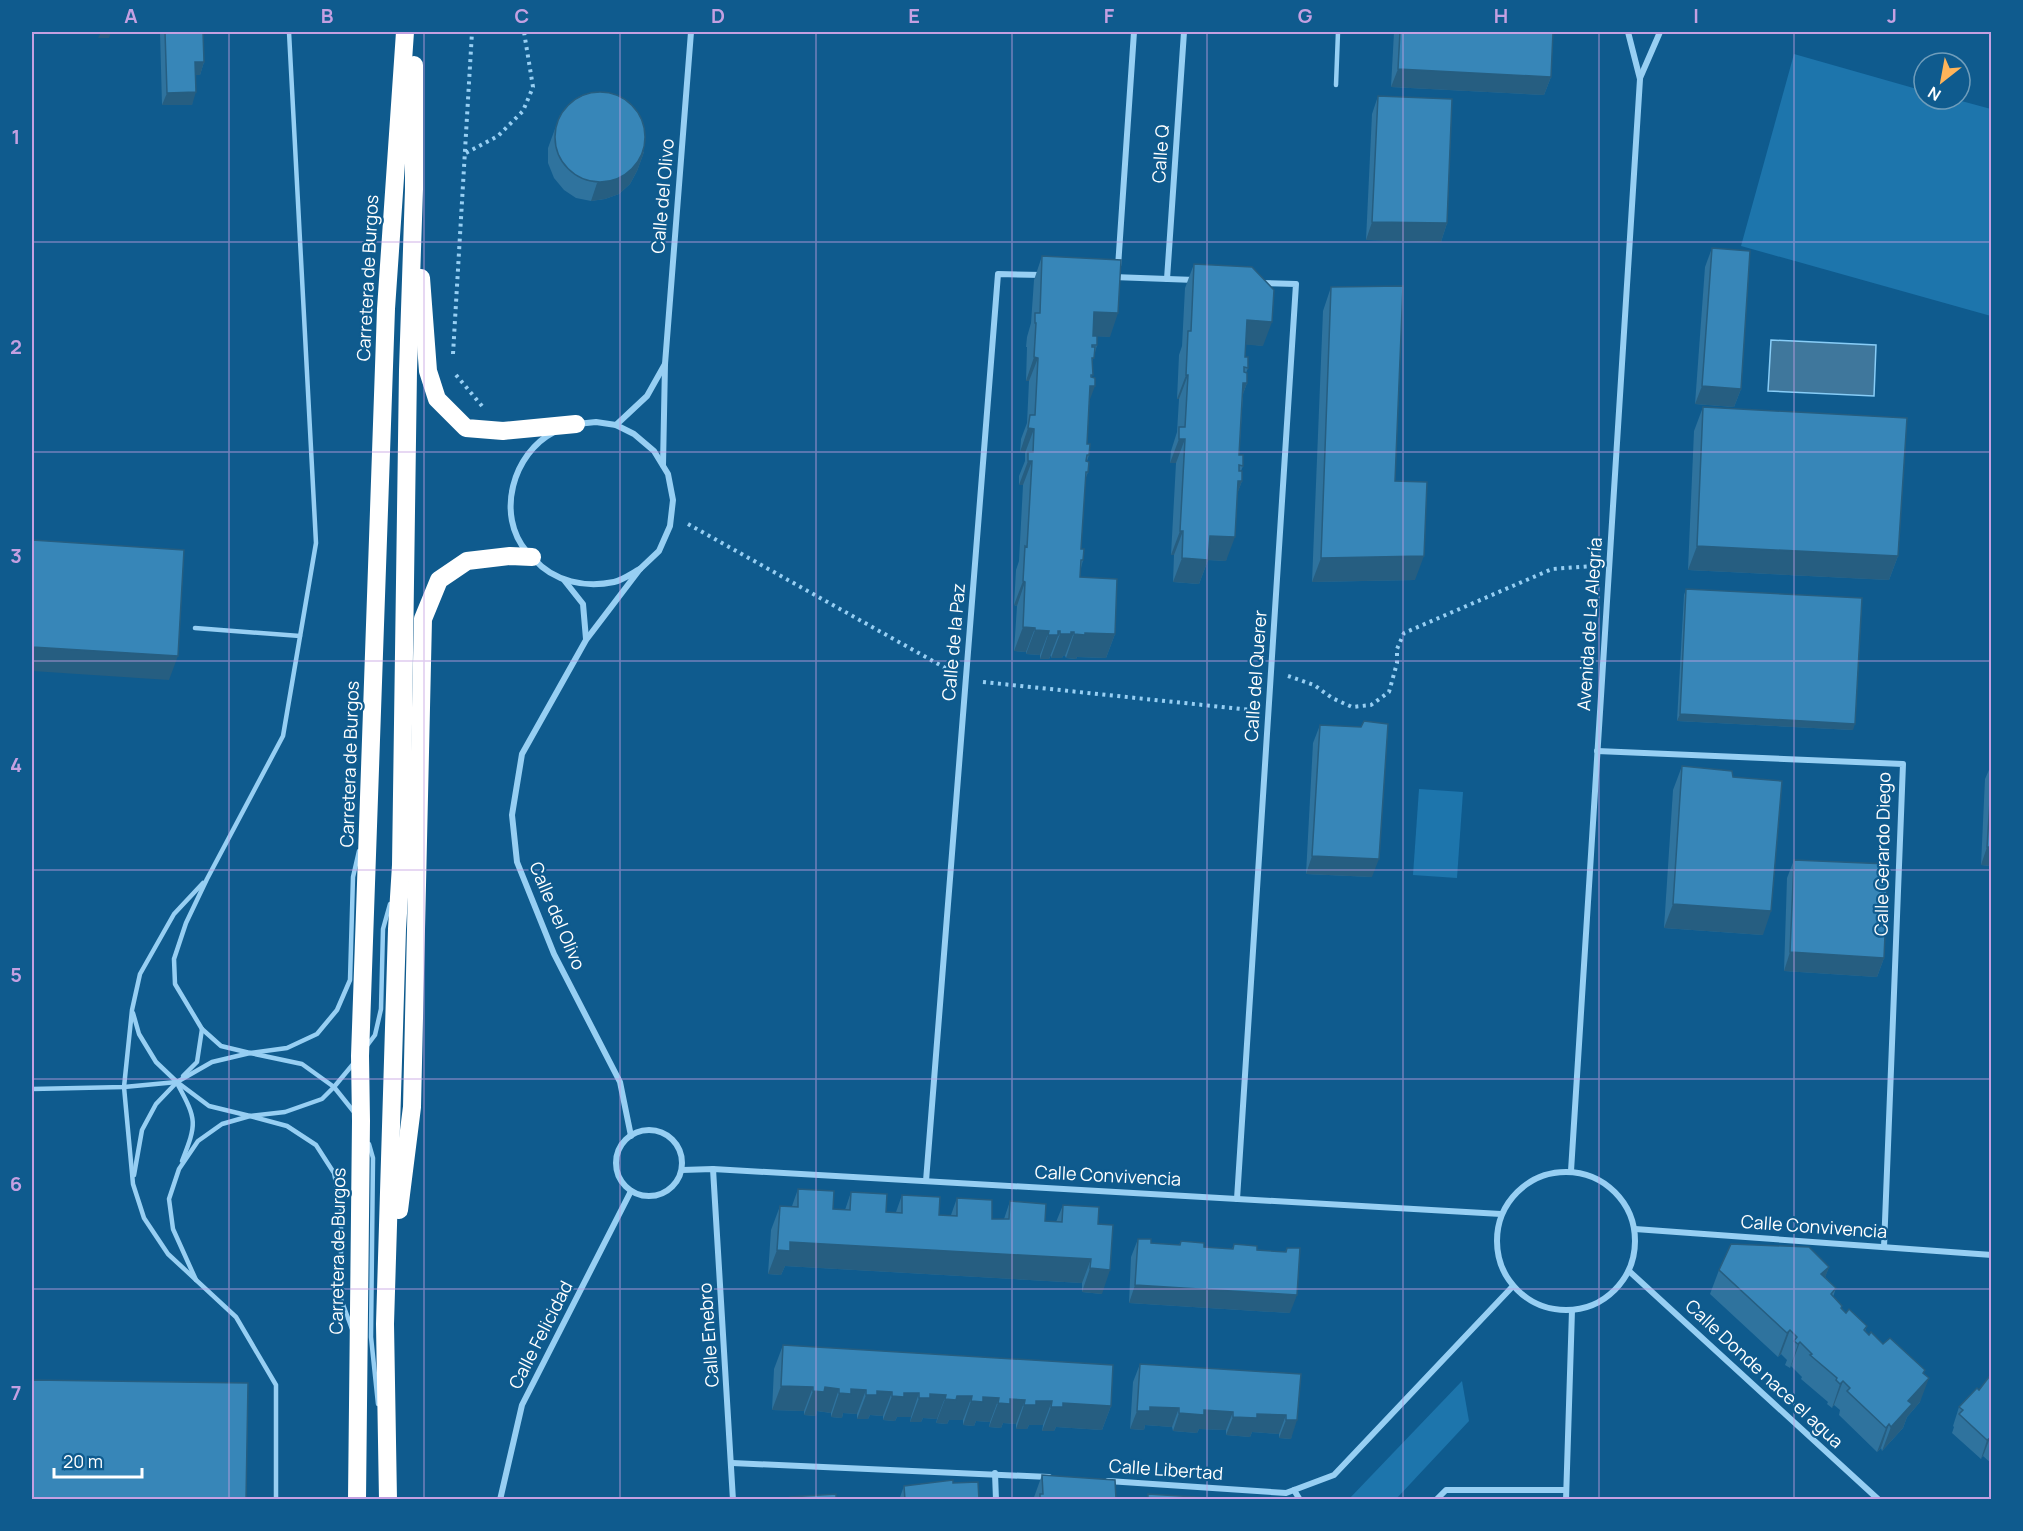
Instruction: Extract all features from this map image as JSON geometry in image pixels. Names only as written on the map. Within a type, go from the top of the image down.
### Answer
[{"type":"highway","name":"Carretera de Burgos","points":[[357,1500],[360,1056],[386,309],[405,32]]},
{"type":"highway","points":[[388,1500],[385,1324],[401,865],[408,370],[414,189],[414,32]]},
{"type":"highway","points":[[414,189],[428,371],[437,399],[466,428],[503,431],[576,424]]},
{"type":"highway","points":[[385,1324],[412,1107],[423,619],[439,580],[467,561],[510,556],[532,557]]},
{"type":"street","name":"Calle del Olivo","points":[[663,466],[665,364],[691,32]]},
{"type":"street","name":"Calle Q","points":[[1118,278],[1134,32]]},
{"type":"street","name":"Calle Q","points":[[1167,279],[1184,32]]},
{"type":"street","name":"Avenida de La Alegría","points":[[1571,1171],[1640,79],[1628,32]]},
{"type":"street","name":"Avenida de La Alegría","points":[[1640,79],[1660,32]]},
{"type":"street","name":"Calle de la Paz","points":[[926,1181],[998,274],[1046,275]]},
{"type":"street","points":[[1106,277],[1203,281]]},
{"type":"street","name":"Calle del Querer","points":[[1237,1199],[1296,284],[1249,282]]},
{"type":"street","name":"Calle del Olivo","points":[[616,425],[647,396],[665,364]]},
{"type":"street","points":[[596,422],[616,425],[634,434],[654,452],[668,474],[674,500],[670,526],[659,550],[640,569],[616,581],[590,585],[564,580],[541,567],[523,547],[513,523],[511,497],[517,472],[531,450],[551,433],[576,424],[596,422]]},
{"type":"street","name":"Calle del Olivo","points":[[631,1136],[620,1082],[554,954],[517,862],[512,815],[522,754],[586,640],[640,569]]},
{"type":"street","points":[[564,580],[583,604],[586,640]]},
{"type":"street","name":"Calle Gerardo Diego","points":[[1597,751],[1903,764],[1884,1247]]},
{"type":"street","points":[[643,1130],[656,1130],[668,1135],[678,1145],[682,1157],[682,1170],[679,1180],[672,1189],[652,1197],[641,1196],[623,1184],[616,1163],[618,1152],[631,1136],[643,1130]]},
{"type":"street","name":"Calle Convivencia","points":[[682,1170],[713,1169],[1501,1214]]},
{"type":"street","name":"Calle Enebro","points":[[713,1169],[733,1500]]},
{"type":"street","points":[[1571,1171],[1593,1176],[1613,1189],[1627,1207],[1635,1229],[1635,1250],[1629,1271],[1615,1290],[1595,1304],[1572,1310],[1550,1308],[1530,1300],[1513,1286],[1503,1270],[1497,1251],[1496,1233],[1501,1214],[1512,1196],[1529,1181],[1549,1173],[1571,1171]]},
{"type":"street","name":"Calle Felicidad","points":[[500,1500],[522,1405],[631,1191]]},
{"type":"street","name":"Calle Convivencia","points":[[1635,1229],[1992,1255]]},
{"type":"street","name":"Calle Donde nace el agua","points":[[1629,1271],[1879,1500]]},
{"type":"street","name":"Calle Libertad","points":[[1100,1481],[1286,1493],[1334,1475],[1513,1286]]},
{"type":"street","points":[[1566,1500],[1572,1310]]},
{"type":"street","points":[[732,1463],[1053,1477]]},
{"type":"street","points":[[995,1473],[996,1500]]},
{"type":"street","points":[[1294,1490],[1300,1500]]},
{"type":"street","points":[[1436,1500],[1446,1490],[1566,1490]]},
{"type":"lane","points":[[289,32],[316,543],[283,736],[186,923],[174,959],[175,984],[202,1029],[221,1046],[302,1064],[334,1088],[361,1121],[373,1158],[371,1336],[378,1406]]},
{"type":"lane","points":[[1336,85],[1338,32]]},
{"type":"lane","points":[[195,628],[300,636]]},
{"type":"lane","points":[[32,1089],[124,1088],[177,1082],[212,1062],[286,1048],[317,1034],[337,1010],[350,980],[353,877],[370,803]]},
{"type":"lane","points":[[179,1169],[198,1141],[222,1124],[250,1116],[285,1112],[322,1099],[360,1056],[375,1035],[381,1009],[383,930],[401,865]]},
{"type":"lane","points":[[207,879],[174,914],[140,974],[132,1010],[124,1088],[133,1184],[144,1218],[168,1254],[236,1317],[276,1385],[276,1500]]},
{"type":"lane","points":[[132,1010],[139,1034],[156,1062],[177,1082],[209,1106],[286,1126],[316,1145],[334,1173],[341,1207],[341,1299],[358,1347]]},
{"type":"lane","points":[[133,1184],[142,1130],[156,1104],[197,1062],[202,1029]]},
{"type":"lane","points":[[177,1082],[192,1111],[194,1132],[169,1199],[173,1229],[197,1282]]},
{"type":"lane","points":[[380,1430],[388,1500]]},
{"type":"path","points":[[453,359],[472,32]]},
{"type":"path","points":[[465,153],[498,136],[523,111],[533,87],[524,32]]},
{"type":"path","points":[[452,370],[503,431]]},
{"type":"path","points":[[1271,671],[1314,685],[1332,698],[1352,707],[1371,705],[1389,692],[1397,663],[1397,649],[1404,633],[1552,569],[1608,565]]},
{"type":"shaded area","points":[[1794,54],[1912,88],[1912,111],[1972,111],[1972,104],[1991,109],[1991,316],[1741,246]]},
{"type":"shaded area","points":[[1771,340],[1876,345],[1874,396],[1768,391]]},
{"type":"shaded area","points":[[1419,789],[1463,792],[1457,878],[1413,875]]},
{"type":"shaded area","points":[[1462,1381],[1469,1421],[1396,1499],[1349,1499]]},
{"type":"building","points":[[165,32],[203,32],[204,62],[195,62],[196,92],[167,93]]},
{"type":"building","points":[[1400,32],[1553,32],[1551,77],[1398,69]]},
{"type":"building","points":[[591,92],[609,92],[625,99],[638,112],[645,128],[645,146],[638,162],[625,175],[609,182],[591,182],[575,175],[562,162],[555,146],[555,128],[562,112],[575,99]]},
{"type":"building","points":[[1378,96],[1452,99],[1447,223],[1372,222]]},
{"type":"building","points":[[1712,248],[1750,251],[1741,389],[1702,386]]},
{"type":"building","points":[[1042,256],[1121,260],[1118,313],[1094,312],[1093,336],[1097,336],[1097,345],[1092,345],[1095,347],[1091,377],[1095,378],[1095,386],[1090,386],[1087,444],[1090,444],[1086,461],[1089,462],[1088,472],[1086,472],[1081,549],[1084,549],[1080,577],[1117,579],[1115,634],[1085,633],[1085,635],[1071,632],[1071,634],[1060,634],[1058,631],[1058,635],[1048,635],[1049,631],[1023,627],[1025,582],[1023,581],[1032,461],[1028,461],[1028,452],[1033,452],[1034,429],[1028,428],[1030,415],[1035,415],[1038,358],[1034,357],[1035,313],[1040,313]]},
{"type":"building","points":[[1194,264],[1252,267],[1274,290],[1272,322],[1247,320],[1245,357],[1248,357],[1248,368],[1244,367],[1244,372],[1247,373],[1247,383],[1243,383],[1239,455],[1243,455],[1243,466],[1239,465],[1239,471],[1242,471],[1242,481],[1238,481],[1235,537],[1210,536],[1208,560],[1182,558],[1183,531],[1180,531],[1185,439],[1179,439],[1179,427],[1185,427],[1188,331],[1191,331]]},
{"type":"building","points":[[1403,286],[1395,481],[1427,482],[1424,556],[1321,558],[1331,287]]},
{"type":"building","points":[[1703,407],[1907,418],[1898,556],[1697,546]]},
{"type":"building","points":[[32,540],[184,550],[178,656],[32,647]]},
{"type":"building","points":[[1686,589],[1862,598],[1855,724],[1680,714]]},
{"type":"building","points":[[1364,721],[1388,724],[1379,859],[1312,856],[1320,725],[1361,727]]},
{"type":"building","points":[[1682,766],[1732,771],[1733,777],[1782,781],[1771,911],[1673,904]]},
{"type":"building","points":[[1992,771],[1992,847],[1987,847]]},
{"type":"building","points":[[1794,860],[1888,864],[1884,958],[1790,952]]},
{"type":"building","points":[[798,1189],[834,1191],[833,1209],[850,1210],[851,1192],[887,1194],[886,1212],[902,1213],[902,1195],[940,1197],[939,1215],[957,1216],[957,1198],[992,1200],[992,1219],[1009,1219],[1010,1201],[1046,1204],[1045,1221],[1062,1222],[1063,1205],[1099,1207],[1098,1224],[1113,1225],[1110,1270],[1090,1268],[1091,1259],[790,1242],[790,1251],[777,1250],[780,1206],[798,1207]]},
{"type":"building","points":[[1138,1239],[1151,1239],[1151,1243],[1180,1245],[1181,1241],[1204,1243],[1204,1247],[1233,1249],[1234,1244],[1257,1246],[1257,1250],[1286,1252],[1287,1248],[1300,1248],[1297,1295],[1135,1285]]},
{"type":"building","points":[[1731,1244],[1809,1247],[1829,1267],[1821,1274],[1836,1288],[1831,1294],[1842,1306],[1841,1308],[1846,1313],[1849,1309],[1867,1326],[1864,1330],[1869,1335],[1871,1332],[1883,1344],[1890,1338],[1925,1370],[1923,1373],[1929,1378],[1908,1401],[1912,1404],[1891,1427],[1889,1424],[1886,1428],[1847,1391],[1850,1388],[1843,1381],[1840,1384],[1837,1378],[1810,1355],[1812,1354],[1800,1342],[1798,1344],[1794,1341],[1797,1337],[1790,1330],[1787,1333],[1719,1270]]},
{"type":"building","points":[[783,1345],[1113,1365],[1111,1406],[1063,1403],[1063,1407],[1051,1407],[1052,1401],[1036,1401],[1036,1405],[1024,1405],[1025,1400],[1010,1399],[1010,1404],[998,1403],[999,1398],[983,1397],[983,1402],[971,1401],[972,1396],[957,1396],[956,1400],[945,1399],[946,1395],[930,1394],[930,1398],[919,1398],[919,1393],[904,1393],[904,1397],[892,1396],[892,1392],[877,1391],[877,1395],[866,1395],[866,1390],[851,1389],[851,1394],[839,1393],[839,1389],[825,1387],[824,1392],[813,1391],[813,1387],[781,1386]]},
{"type":"building","points":[[1140,1364],[1301,1374],[1297,1420],[1286,1420],[1286,1415],[1257,1414],[1257,1418],[1233,1417],[1233,1412],[1204,1410],[1204,1415],[1179,1413],[1179,1408],[1150,1407],[1150,1411],[1137,1411]]},
{"type":"building","points":[[1992,1373],[1992,1440],[1990,1438],[1987,1440],[1959,1414],[1963,1410],[1959,1407],[1977,1388],[1979,1390]]},
{"type":"building","points":[[32,1380],[248,1383],[246,1500],[32,1500]]},
{"type":"building","points":[[1042,1475],[1115,1480],[1116,1500],[1040,1500],[1040,1494],[1043,1494]]},
{"type":"building","points":[[953,1480],[953,1483],[978,1482],[979,1500],[905,1500],[904,1486]]},
{"type":"building","points":[[836,1494],[836,1500],[790,1500],[790,1497]]},
{"type":"building","points":[[1148,1494],[1243,1500],[1148,1500]]}]
